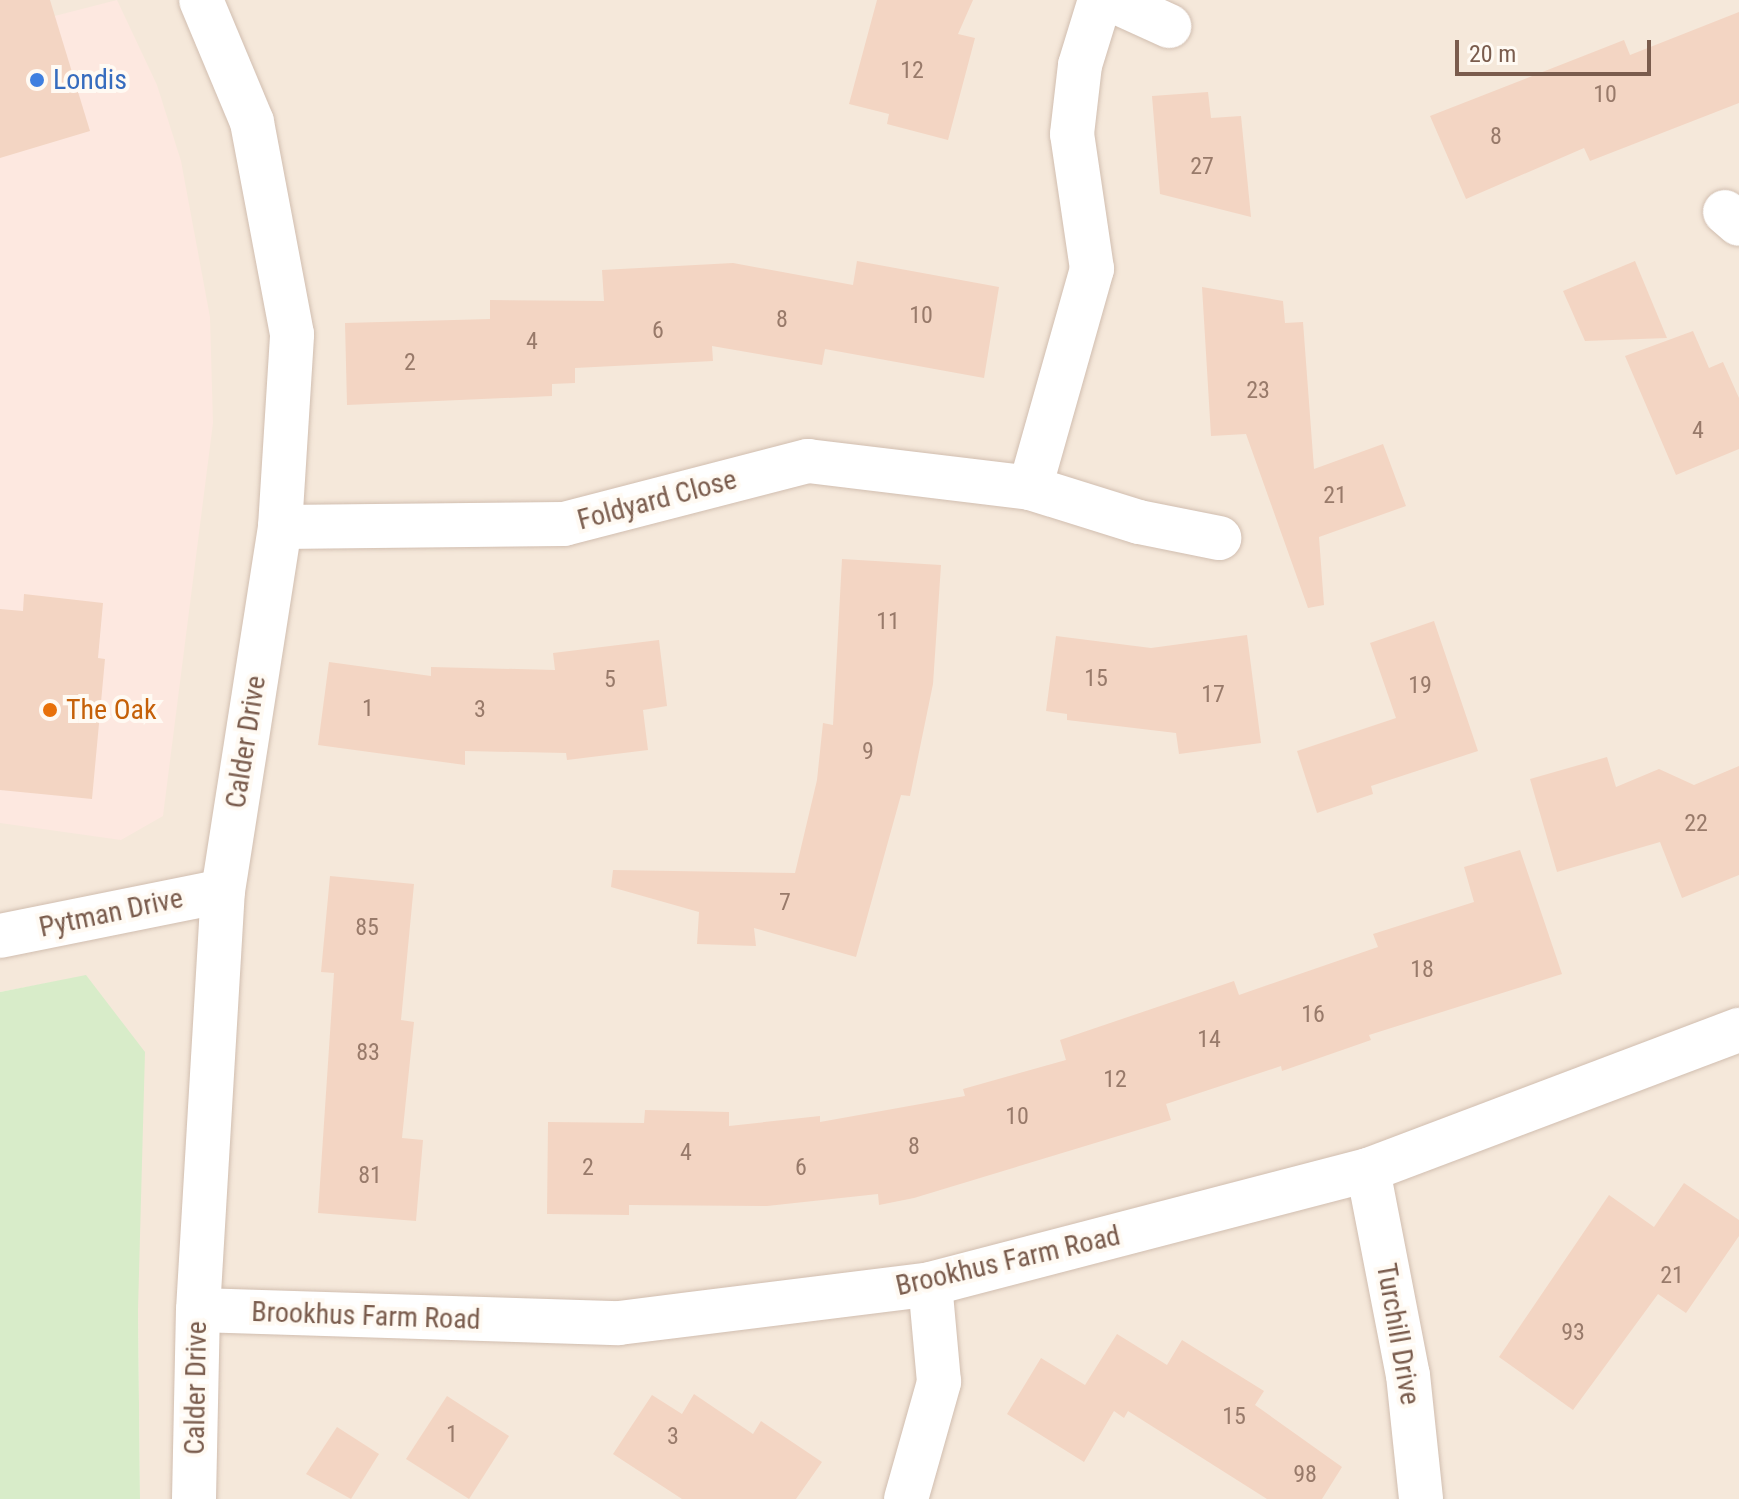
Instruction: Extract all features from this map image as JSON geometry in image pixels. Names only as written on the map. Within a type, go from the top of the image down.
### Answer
[{"type":"street","name":"Calder Drive","points":[[194,1499],[198,1310],[223,891],[280,527],[292,334],[252,122],[201,0]]},
{"type":"street","points":[[1030,488],[1092,269],[1072,134],[1080,65],[1100,0]]},
{"type":"street","points":[[1112,0],[1169,26]]},
{"type":"street","name":"Foldyard Close","points":[[280,527],[564,524],[808,461],[1030,488],[1139,522],[1219,538]]},
{"type":"street","name":"Pytman Drive","points":[[0,936],[223,891]]},
{"type":"street","name":"Brookhus Farm Road","points":[[198,1310],[619,1323],[930,1284],[1368,1170],[1739,1030]]},
{"type":"street","name":"Turchill Drive","points":[[1368,1170],[1408,1375],[1421,1499]]},
{"type":"street","points":[[906,1499],[939,1382],[930,1284]]},
{"type":"shaded area","points":[[0,0],[1739,0],[1739,1499],[140,1499],[138,1310],[86,976],[0,992]]},
{"type":"shaded area","points":[[117,0],[157,85],[181,161],[210,317],[213,423],[163,816],[121,840],[0,823],[0,30]]},
{"type":"green space","points":[[86,975],[145,1052],[138,1310],[140,1499],[0,1499],[0,992]]},
{"type":"building","name":"Londis","points":[[0,0],[50,0],[90,131],[0,158]]},
{"type":"building","points":[[877,0],[973,0],[958,34],[975,38],[948,140],[887,124],[889,114],[849,104]]},
{"type":"building","points":[[1739,12],[1739,103],[1590,161],[1584,148],[1466,199],[1430,116],[1624,40],[1630,55]]},
{"type":"building","points":[[1208,92],[1211,118],[1241,116],[1251,217],[1160,194],[1152,96]]},
{"type":"building","points":[[857,261],[999,287],[984,378],[825,349],[822,365],[712,346],[713,361],[575,368],[575,383],[552,384],[552,396],[347,405],[345,323],[490,319],[490,300],[604,301],[602,270],[733,263],[853,285]]},
{"type":"building","points":[[1635,261],[1667,338],[1585,341],[1563,291]]},
{"type":"building","points":[[1202,287],[1283,301],[1285,323],[1303,322],[1314,469],[1383,444],[1406,506],[1319,537],[1324,605],[1308,608],[1246,434],[1211,436]]},
{"type":"building","points":[[1693,331],[1709,368],[1723,362],[1739,398],[1739,449],[1676,475],[1625,356]]},
{"type":"building","points":[[842,559],[941,565],[933,684],[910,796],[901,795],[856,957],[754,928],[756,946],[697,944],[699,912],[611,887],[613,870],[795,873],[817,780],[823,723],[833,725]]},
{"type":"building","name":"The Oak","points":[[24,594],[103,603],[98,658],[105,659],[92,799],[0,790],[0,609],[23,611]]},
{"type":"building","points":[[1434,621],[1478,751],[1371,786],[1373,794],[1317,813],[1297,751],[1396,718],[1370,643]]},
{"type":"building","points":[[1247,635],[1261,743],[1179,754],[1176,733],[1067,720],[1067,714],[1046,711],[1056,636],[1151,648]]},
{"type":"building","points":[[659,640],[667,706],[643,710],[648,750],[567,760],[566,753],[465,751],[465,765],[318,745],[329,662],[431,676],[431,667],[555,670],[553,653]]},
{"type":"building","points":[[1607,757],[1616,787],[1659,769],[1694,785],[1739,766],[1739,875],[1682,898],[1660,842],[1557,872],[1530,779]]},
{"type":"building","points":[[1520,850],[1562,974],[1369,1035],[1371,1040],[1282,1071],[1281,1066],[1166,1104],[1171,1120],[914,1198],[879,1205],[878,1194],[767,1206],[629,1205],[629,1215],[547,1214],[548,1122],[644,1123],[645,1110],[729,1112],[729,1126],[820,1116],[820,1122],[965,1096],[963,1089],[1066,1060],[1060,1040],[1234,981],[1239,995],[1378,947],[1373,934],[1474,902],[1464,867]]},
{"type":"building","points":[[330,876],[414,884],[401,1020],[414,1022],[402,1138],[423,1140],[416,1221],[318,1213],[334,973],[321,972]]},
{"type":"building","points":[[1684,1183],[1739,1220],[1739,1236],[1686,1313],[1658,1294],[1573,1410],[1499,1357],[1609,1195],[1654,1227]]},
{"type":"building","points":[[1117,1334],[1167,1365],[1182,1340],[1264,1391],[1255,1405],[1342,1467],[1322,1499],[1267,1499],[1128,1411],[1124,1418],[1114,1411],[1084,1462],[1007,1414],[1041,1358],[1085,1385]]},
{"type":"building","points":[[694,1394],[753,1434],[761,1421],[822,1462],[796,1499],[682,1499],[613,1454],[652,1395],[682,1414]]},
{"type":"building","points":[[447,1396],[509,1436],[469,1499],[406,1459]]},
{"type":"building","points":[[337,1427],[379,1454],[351,1499],[306,1474]]},
{"type":"place","name":"Londis","points":[[37,80]]},
{"type":"place","name":"The Oak","points":[[50,710]]}]
